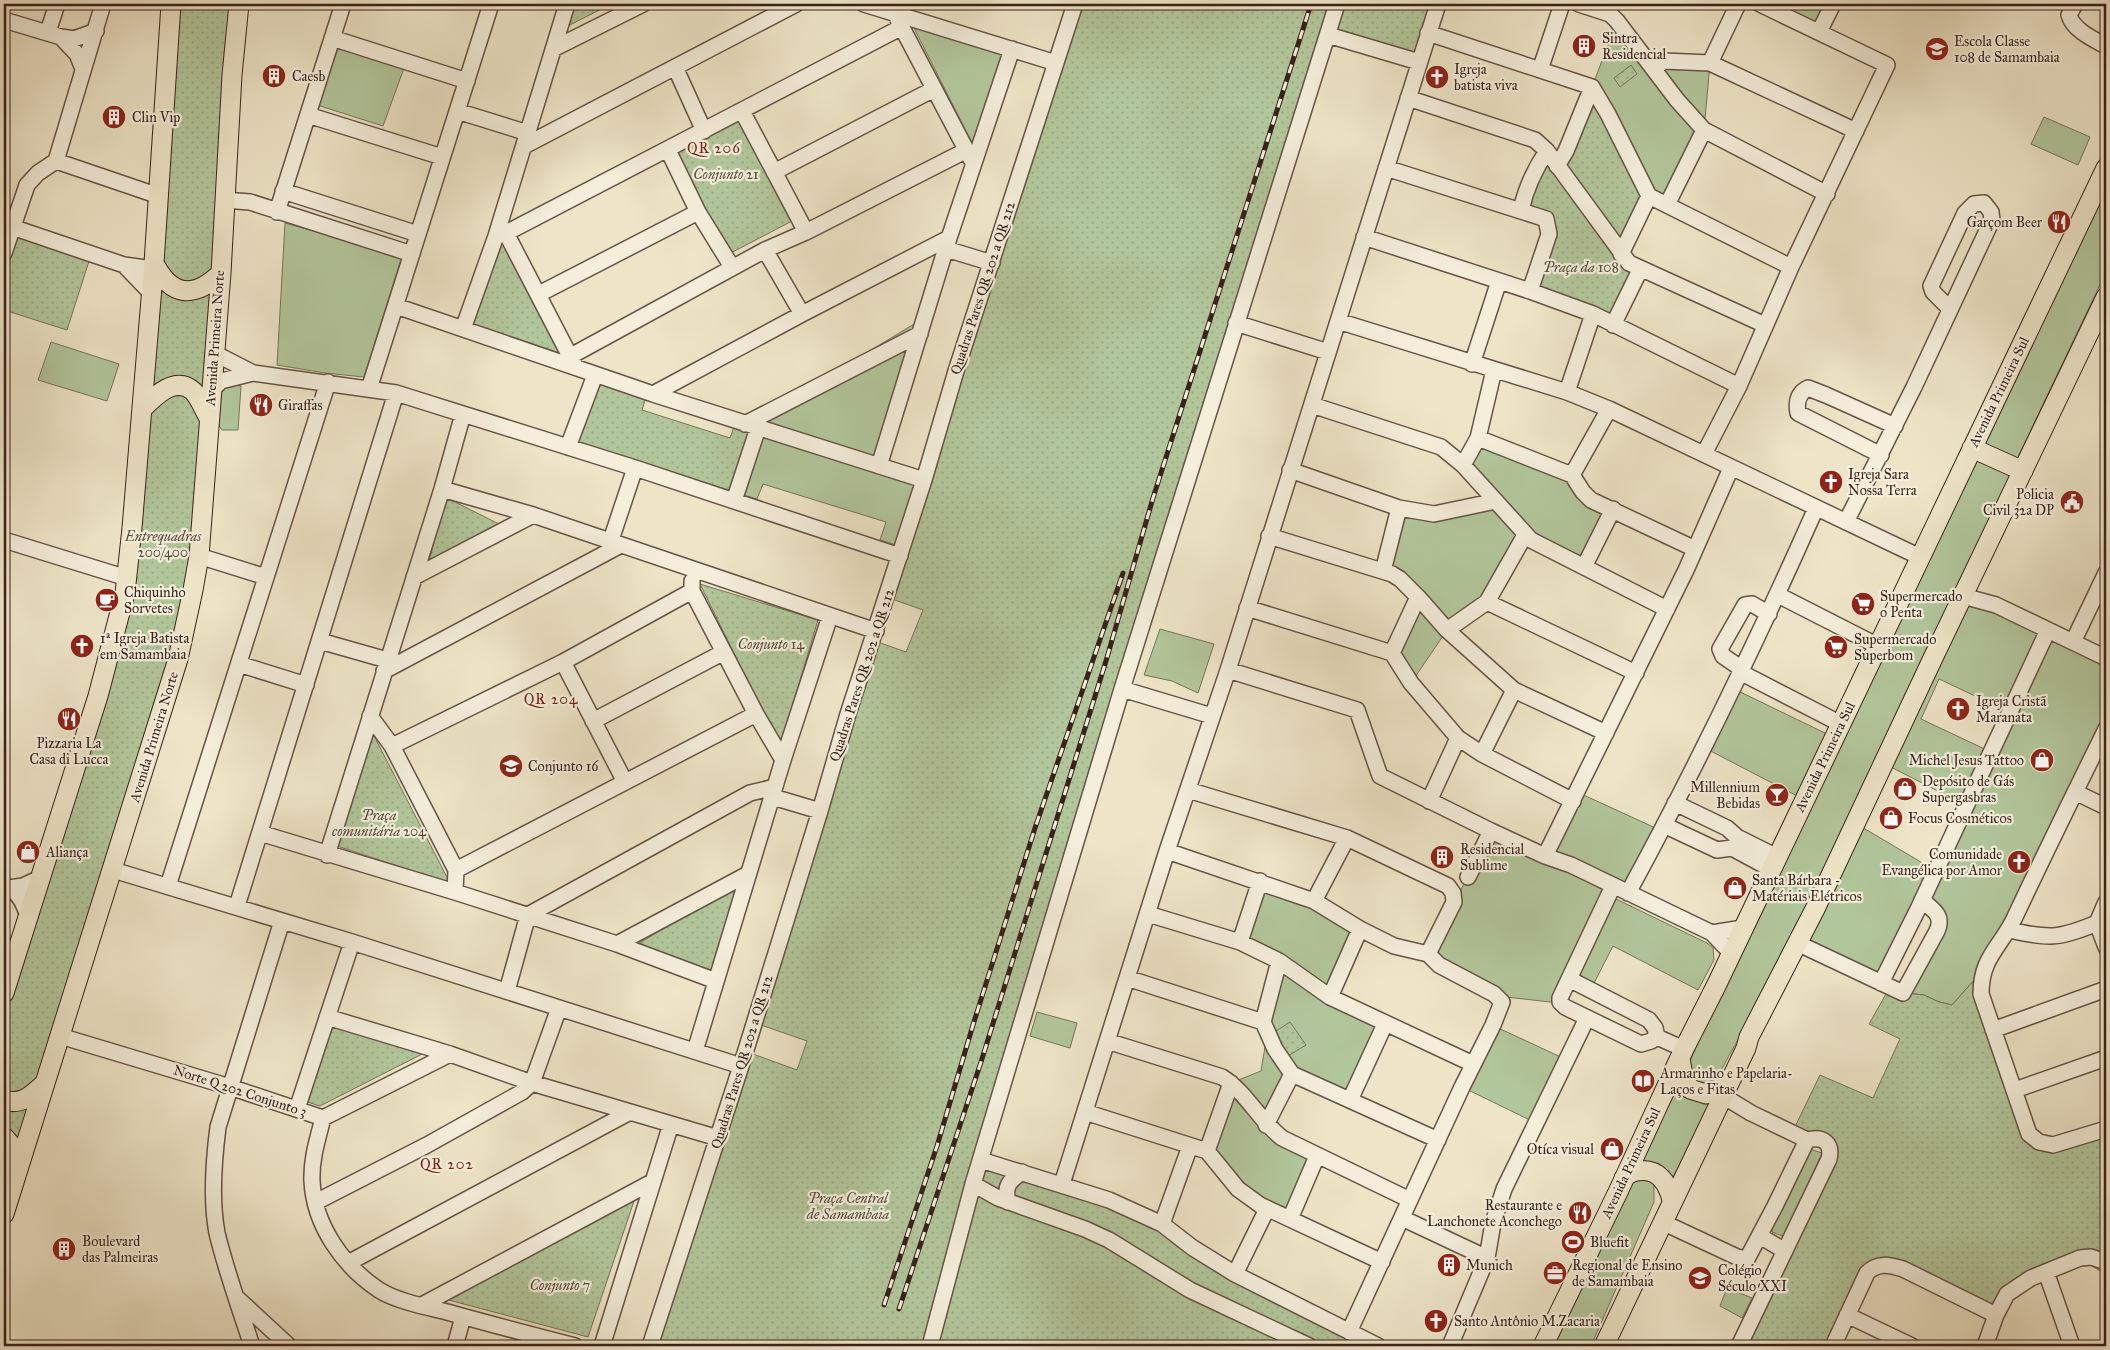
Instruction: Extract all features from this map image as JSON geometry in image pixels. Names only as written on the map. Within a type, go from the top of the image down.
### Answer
[{"type":"main road","points":[[4,993],[38,879],[98,696],[117,626],[127,578],[159,196],[171,4]]},
{"type":"main road","name":"Avenida Primeira Norte","points":[[4,1214],[178,659],[199,556],[239,4]]},
{"type":"main road","name":"Avenida Primeira Sul","points":[[1543,1346],[1972,448],[2101,186],[2106,168]]},
{"type":"main road","points":[[153,266],[162,278],[182,290],[201,289],[220,273]]},
{"type":"main road","points":[[1604,1346],[1746,1048],[1749,1037],[1797,943],[2106,297]]},
{"type":"main road","points":[[142,409],[158,393],[166,388],[176,386],[187,387],[197,396],[209,418]]},
{"type":"main road","points":[[1972,448],[2023,471]]},
{"type":"main road","points":[[1682,1054],[1683,1076],[1690,1089],[1706,1094],[1720,1088],[1730,1079]]},
{"type":"main road","points":[[4,1100],[22,1101],[32,1096],[46,1083]]},
{"type":"main road","points":[[4,1137],[11,1145],[18,1168]]},
{"type":"main road","points":[[1624,1178],[1628,1174],[1641,1170],[1653,1172],[1664,1181],[1672,1200]]},
{"type":"street","points":[[54,35],[57,4]]},
{"type":"street","points":[[4,253],[27,185],[38,173],[56,161],[103,4]]},
{"type":"street","points":[[277,212],[343,4]]},
{"type":"street","points":[[369,389],[491,4]]},
{"type":"street","points":[[463,329],[501,235],[526,140],[567,4]]},
{"type":"street","points":[[553,49],[643,4]]},
{"type":"street","points":[[457,110],[526,140],[675,68],[796,4]]},
{"type":"street","points":[[864,4],[1056,63]]},
{"type":"street","name":"Quadras Pares QR 202 a QR 212","points":[[650,1346],[741,1066],[848,714],[924,480],[956,371],[1075,4]]},
{"type":"street","points":[[930,1346],[972,1184],[1122,689],[1337,4]]},
{"type":"street","points":[[1062,1184],[1167,851],[1228,670],[1438,4]]},
{"type":"street","points":[[1540,70],[1562,4]]},
{"type":"street","points":[[1579,4],[1612,9],[1617,21],[1677,100],[1704,130],[1827,194]]},
{"type":"street","points":[[1710,63],[1738,4]]},
{"type":"street","points":[[1704,454],[1738,386],[1791,266],[1887,65],[1760,4]]},
{"type":"street","points":[[1818,32],[1832,4]]},
{"type":"street","points":[[2075,4],[2069,15],[2070,19],[2078,28],[2106,46]]},
{"type":"street","points":[[893,13],[974,164]]},
{"type":"street","points":[[4,20],[54,35],[74,38],[96,31]]},
{"type":"street","points":[[501,235],[902,27]]},
{"type":"street","points":[[1428,33],[1592,87],[1608,114],[1649,196],[1791,266]]},
{"type":"street","points":[[54,35],[77,54],[83,69]]},
{"type":"street","points":[[1328,35],[1419,62]]},
{"type":"street","points":[[332,38],[467,81]]},
{"type":"street","points":[[879,466],[947,244],[1012,49]]},
{"type":"street","points":[[1654,68],[1664,61],[1710,63],[1856,131]]},
{"type":"street","points":[[675,68],[704,131]]},
{"type":"street","points":[[1557,166],[1566,151],[1592,87]]},
{"type":"street","points":[[774,172],[934,88]]},
{"type":"street","points":[[1408,98],[1526,135],[1547,151],[1629,263],[1640,270],[1765,325]]},
{"type":"street","points":[[742,111],[806,232]]},
{"type":"street","points":[[308,116],[442,157]]},
{"type":"street","points":[[1667,205],[1704,130]]},
{"type":"street","points":[[668,150],[698,212],[732,267]]},
{"type":"street","points":[[573,362],[732,267],[806,232],[966,151]]},
{"type":"street","points":[[1521,210],[1526,190],[1535,168],[1547,151]]},
{"type":"street","points":[[56,161],[159,196]]},
{"type":"street","points":[[1386,168],[1546,219],[1550,230],[1530,291]]},
{"type":"street","points":[[283,192],[418,234]]},
{"type":"street","points":[[1621,254],[1649,196]]},
{"type":"street","points":[[224,200],[250,202],[412,254]]},
{"type":"street","points":[[1846,522],[1881,455],[1895,426],[1992,220],[1991,212],[1984,203],[1974,204],[1965,213],[1931,286],[1932,292],[1950,309]]},
{"type":"street","points":[[539,294],[698,212]]},
{"type":"street","points":[[12,227],[124,265],[153,266]]},
{"type":"street","points":[[501,235],[539,294],[573,362]]},
{"type":"street","points":[[1364,237],[1530,291],[1593,314],[1738,386]]},
{"type":"street","points":[[653,394],[802,314],[947,244],[992,263]]},
{"type":"street","points":[[765,250],[802,314]]},
{"type":"street","points":[[124,265],[151,293]]},
{"type":"street","points":[[1613,325],[1640,270]]},
{"type":"street","points":[[1472,364],[1499,281]]},
{"type":"street","points":[[396,306],[463,329],[573,362],[595,375],[924,480]]},
{"type":"street","points":[[1567,392],[1593,314]]},
{"type":"street","points":[[1338,321],[1567,392],[1609,409],[1920,557]]},
{"type":"street","points":[[1236,323],[1328,352]]},
{"type":"street","points":[[734,501],[751,426],[920,334]]},
{"type":"street","points":[[214,353],[253,373],[328,382],[396,394],[635,468],[900,556]]},
{"type":"street","points":[[1463,465],[1478,438],[1494,370]]},
{"type":"street","points":[[212,390],[221,381],[253,373]]},
{"type":"street","points":[[568,447],[595,375]]},
{"type":"street","points":[[168,886],[328,382]]},
{"type":"street","points":[[1881,455],[1798,413],[1796,406],[1798,398],[1808,388],[1895,426]]},
{"type":"street","points":[[236,906],[396,394]]},
{"type":"street","points":[[1312,405],[1441,446],[1463,465],[1525,535],[1667,609]]},
{"type":"street","points":[[1572,475],[1609,409]]},
{"type":"street","points":[[327,855],[442,489],[463,414]]},
{"type":"street","points":[[1478,438],[1572,475],[1587,496],[1695,549]]},
{"type":"street","points":[[320,641],[385,666],[614,544],[635,468]]},
{"type":"street","points":[[1546,856],[1667,609],[1731,468]]},
{"type":"street","points":[[1290,470],[1400,508],[1434,514],[1496,501]]},
{"type":"street","points":[[442,489],[533,516],[876,631]]},
{"type":"street","points":[[1383,571],[1400,508]]},
{"type":"street","points":[[1628,893],[1769,614],[1816,508]]},
{"type":"street","points":[[1584,567],[1612,509]]},
{"type":"street","points":[[414,577],[533,516]]},
{"type":"street","points":[[1447,630],[1487,602],[1525,535]]},
{"type":"street","points":[[1269,536],[1383,571],[1400,580],[1447,630],[1514,690],[1606,733]]},
{"type":"street","points":[[4,540],[127,578]]},
{"type":"street","points":[[199,556],[266,577]]},
{"type":"street","points":[[693,570],[692,591],[756,714],[783,760]]},
{"type":"street","points":[[2074,642],[2106,574]]},
{"type":"street","points":[[392,746],[563,662],[692,591]]},
{"type":"street","points":[[1966,591],[2106,658]]},
{"type":"street","points":[[1778,595],[1878,646]]},
{"type":"street","points":[[1392,653],[1418,597]]},
{"type":"street","points":[[1487,602],[1636,673]]},
{"type":"street","points":[[1769,614],[1752,604],[1745,606],[1720,649],[1722,656],[1741,671],[1841,724]]},
{"type":"street","points":[[1247,608],[1392,653],[1411,683],[1458,738],[1482,754],[1572,801]]},
{"type":"street","points":[[695,1051],[783,760],[830,616]]},
{"type":"street","points":[[1880,983],[1922,900],[2048,630]]},
{"type":"street","points":[[593,721],[724,652]]},
{"type":"street","points":[[563,662],[625,782]]},
{"type":"street","points":[[239,664],[306,685]]},
{"type":"street","points":[[1228,670],[1357,710],[1379,774],[1490,831],[1571,865],[1712,933],[1731,953]]},
{"type":"street","points":[[1122,689],[1212,716]]},
{"type":"street","points":[[1482,754],[1514,690]]},
{"type":"street","points":[[456,870],[756,714]]},
{"type":"street","points":[[370,716],[392,746],[456,870],[454,892]]},
{"type":"street","points":[[2105,734],[2009,930],[1983,970],[1981,994],[2029,1134],[2046,1145],[2061,1144],[2106,1129]]},
{"type":"street","points":[[1429,801],[1458,738]]},
{"type":"street","points":[[1188,790],[1347,838],[1448,886],[1453,893],[1454,902],[1428,954]]},
{"type":"street","points":[[507,991],[528,915],[750,794],[774,792],[820,811]]},
{"type":"street","points":[[2075,792],[2106,807]]},
{"type":"street","points":[[1675,803],[1727,828],[1734,843],[1774,863]]},
{"type":"street","points":[[1664,825],[1717,850],[1734,843]]},
{"type":"street","points":[[1468,876],[1490,831]]},
{"type":"street","points":[[260,833],[528,915],[617,944],[716,981]]},
{"type":"street","points":[[1314,901],[1347,838]]},
{"type":"street","points":[[1167,851],[1260,881],[1314,901],[1360,929],[1394,946],[1428,954],[1439,965],[1494,994],[1502,1002],[1349,1332]]},
{"type":"street","points":[[113,870],[352,942],[741,1066]]},
{"type":"street","points":[[617,944],[748,874]]},
{"type":"street","points":[[6,887],[23,886],[38,879]]},
{"type":"street","points":[[1240,942],[1260,881]]},
{"type":"street","points":[[1613,886],[1560,1002],[1565,1007],[1641,1044],[1657,1037]]},
{"type":"street","points":[[6,887],[23,902],[28,917]]},
{"type":"street","points":[[1797,943],[1898,992],[1904,993],[1937,931],[1940,918],[1922,900]]},
{"type":"street","points":[[2106,902],[2097,923],[2106,947]]},
{"type":"street","points":[[1148,914],[1240,942],[1279,961],[1330,997],[1473,1064]]},
{"type":"street","points":[[252,1346],[217,1232],[214,1176],[218,1127],[282,921]]},
{"type":"street","points":[[2009,930],[2049,937],[2071,934],[2097,923]]},
{"type":"street","points":[[1712,933],[1743,928]]},
{"type":"street","points":[[1330,997],[1360,929]]},
{"type":"street","points":[[297,1109],[352,942]]},
{"type":"street","points":[[1279,961],[1263,1022],[1275,1049],[1292,1074],[1438,1140]]},
{"type":"street","points":[[1127,978],[1263,1022]]},
{"type":"street","points":[[1569,979],[1649,1020],[1655,1028],[1657,1037],[1682,1054]]},
{"type":"street","points":[[1993,1030],[2106,988]]},
{"type":"street","points":[[316,1202],[522,1092],[532,1083],[559,1008]]},
{"type":"street","points":[[327,1017],[450,1054],[532,1083],[718,1138]]},
{"type":"street","points":[[1450,1346],[1487,1258],[1494,1223],[1504,1189],[1587,1018]]},
{"type":"street","points":[[1350,1100],[1385,1024]]},
{"type":"street","name":"Norte Q 202 Conjunto 3","points":[[60,1036],[230,1086],[323,1118],[312,1160],[312,1182],[316,1202],[320,1219],[327,1235],[360,1276],[380,1291],[422,1305],[575,1346]]},
{"type":"street","points":[[1107,1041],[1212,1073],[1231,1083],[1266,1125],[1282,1138],[1410,1200]]},
{"type":"street","points":[[323,1118],[450,1054]]},
{"type":"street","points":[[2015,1090],[2106,1058]]},
{"type":"street","points":[[1266,1125],[1292,1074]]},
{"type":"street","points":[[1207,1150],[1231,1083]]},
{"type":"street","points":[[1723,1096],[1751,1113],[1807,1140],[1821,1139],[1829,1145],[1831,1151],[1739,1346]]},
{"type":"street","points":[[348,1263],[630,1112]]},
{"type":"street","points":[[1085,1112],[1207,1150],[1238,1189],[1260,1206],[1382,1262]]},
{"type":"street","points":[[602,1346],[671,1124]]},
{"type":"street","points":[[1662,1222],[1741,1259],[1750,1256],[1807,1140]]},
{"type":"street","points":[[1162,1224],[1190,1146]]},
{"type":"street","points":[[1290,1219],[1317,1156]]},
{"type":"street","points":[[980,1160],[1109,1200],[1162,1224],[1193,1248],[1235,1274],[1378,1346]]},
{"type":"street","points":[[1008,1202],[1006,1185],[1011,1179],[1022,1172]]},
{"type":"street","points":[[422,1305],[652,1182]]},
{"type":"street","points":[[972,1184],[1008,1202],[1109,1240],[1190,1290],[1310,1346]]},
{"type":"street","points":[[1235,1274],[1268,1209]]},
{"type":"street","points":[[1402,1218],[1487,1258]]},
{"type":"street","points":[[1760,1236],[1785,1251]]},
{"type":"street","points":[[1989,1343],[1996,1315],[2007,1294],[2016,1286],[2080,1258],[2091,1257],[2106,1262]]},
{"type":"street","points":[[1833,1346],[1867,1274],[1876,1266],[1884,1264],[1903,1269],[1924,1278],[1996,1315]]},
{"type":"street","points":[[2046,1272],[2072,1346]]},
{"type":"street","points":[[235,1295],[289,1346]]},
{"type":"street","points":[[1847,1315],[1912,1346]]},
{"type":"street","points":[[455,1346],[464,1316]]},
{"type":"green space","name":"Entrequadras 200/400","points":[[170,4],[234,4],[196,549],[155,717],[4,1201],[4,1016],[122,626]]},
{"type":"green space","points":[[571,4],[611,4],[562,29]]},
{"type":"green space","name":"Praça Central de Samambaia","points":[[1079,4],[1438,4],[1419,62],[1328,35],[981,1160],[1109,1200],[1193,1248],[1385,1346],[650,1346],[753,1054],[797,1070],[807,1041],[761,1025],[875,641],[906,652],[923,610],[889,598]]},
{"type":"green space","points":[[1760,4],[1818,4],[1816,8],[1828,14],[1819,32]]},
{"type":"green space","points":[[1617,21],[1654,68],[1710,63],[1704,130],[1667,205],[1649,196],[1592,87]]},
{"type":"green space","points":[[914,28],[1005,55],[974,147]]},
{"type":"green space","points":[[339,46],[404,68],[383,126],[317,105]]},
{"type":"green space","points":[[1631,65],[1637,74],[1620,87],[1614,78]]},
{"type":"green space","name":"Praça da 108","points":[[1592,87],[1649,196],[1621,254],[1640,270],[1613,325],[1530,291],[1550,230],[1521,210],[1547,151],[1557,165]]},
{"type":"green space","points":[[2044,117],[2090,137],[2078,165],[2031,144]]},
{"type":"green space","name":"Conjunto 21","points":[[740,119],[792,221],[727,255],[674,153]]},
{"type":"green space","points":[[2106,187],[2106,272],[2017,459],[1978,443]]},
{"type":"green space","points":[[285,223],[402,256],[364,377],[277,365]]},
{"type":"green space","points":[[15,234],[89,261],[67,330],[4,310],[4,271]]},
{"type":"green space","points":[[503,239],[567,358],[472,325]]},
{"type":"green space","points":[[919,321],[875,458],[919,476],[896,545],[880,540],[886,522],[763,484],[757,499],[733,492],[754,421]]},
{"type":"green space","points":[[51,342],[119,364],[107,401],[38,380]]},
{"type":"green space","points":[[597,371],[649,388],[642,410],[730,438],[734,427],[753,422],[732,491],[572,443]]},
{"type":"green space","points":[[232,385],[241,386],[238,430],[222,430],[216,421],[218,399],[223,390]]},
{"type":"green space","points":[[1478,438],[1572,475],[1613,509],[1584,567],[1531,540],[1487,602],[1447,630],[1411,683],[1392,653],[1418,597],[1383,571],[1400,508],[1434,514],[1496,501],[1463,465]]},
{"type":"green space","points":[[1977,459],[2005,471],[2011,479],[1765,991],[1715,1081],[1697,1088],[1687,1068],[1731,966]]},
{"type":"green space","points":[[445,497],[501,525],[429,562]]},
{"type":"green space","name":"Conjunto 14","points":[[700,584],[818,620],[780,747]]},
{"type":"green space","points":[[1966,589],[2106,658],[2106,728],[1983,970],[1952,1005],[1939,1002],[1924,995],[1906,993],[1939,917],[1919,907],[1963,804],[1889,766]],"holes":[[[1939,679],[2009,712],[1991,752],[1921,719]]]},
{"type":"green space","points":[[1160,629],[1214,644],[1198,693],[1172,681],[1144,675]]},
{"type":"green space","points":[[1732,688],[1829,735],[1799,797],[1703,747]]},
{"type":"green space","name":"Praça comunitária 204","points":[[372,732],[450,883],[334,845]]},
{"type":"green space","points":[[1577,792],[1662,831],[1628,893],[1614,887],[1559,1003],[1506,997],[1428,954],[1491,831],[1545,856]]},
{"type":"green space","points":[[1860,826],[1931,868],[1881,981],[1805,943]]},
{"type":"green space","points":[[1260,881],[1360,929],[1330,997],[1385,1024],[1350,1100],[1292,1074],[1265,1125],[1317,1156],[1290,1219],[1267,1209],[1207,1151],[1231,1083],[1261,1071],[1265,1047],[1263,1022],[1279,961],[1240,942]]},
{"type":"green space","points":[[740,884],[714,977],[634,946]]},
{"type":"green space","points":[[1616,899],[1707,943],[1713,948],[1714,960],[1698,990],[1613,946],[1592,987],[1572,978],[1612,900]]},
{"type":"green space","points":[[1983,970],[1981,995],[2025,1124],[2046,1145],[2106,1129],[2106,1275],[2080,1258],[2031,1278],[2018,1277],[2002,1291],[1996,1315],[1876,1266],[1833,1346],[1736,1346],[1828,1151],[1792,1133],[1820,1075],[1873,1098],[1900,1039],[1869,1024],[1890,987],[1906,993],[1924,995],[1939,1002],[1952,1005]]},
{"type":"green space","points":[[1037,1012],[1077,1023],[1070,1048],[1030,1036]]},
{"type":"green space","points":[[330,1018],[430,1050],[320,1106],[301,1100]]},
{"type":"green space","points":[[1290,1022],[1306,1045],[1288,1056],[1273,1033]]},
{"type":"green space","points":[[1494,1026],[1565,1059],[1534,1122],[1462,1087]]},
{"type":"green space","points":[[1673,1082],[1682,1094],[1690,1099],[1701,1100],[1715,1096],[1671,1181],[1633,1168]]},
{"type":"green space","points":[[1807,1148],[1822,1153],[1785,1237],[1772,1232],[1772,1224]]},
{"type":"green space","points":[[1646,1177],[1654,1185],[1654,1202],[1591,1346],[1544,1346],[1631,1179]]},
{"type":"green space","name":"Conjunto 7","points":[[634,1201],[588,1337],[441,1298]]},
{"type":"green space","points":[[1727,1288],[1752,1298],[1742,1318],[1720,1306]]},
{"type":"railway","points":[[899,1309],[981,1062],[1106,661],[1153,498],[1311,4]]},
{"type":"railway","points":[[884,1305],[937,1146],[1035,828],[1123,573]]},
{"type":"place","name":"Sintra Residencial","points":[[1584,46]]},
{"type":"place","name":"Escola Classe 108 de Samambaia","points":[[1937,49]]},
{"type":"place","name":"Caesb","points":[[274,76]]},
{"type":"place","name":"Igreja batista viva","points":[[1437,77]]},
{"type":"place","name":"Clin Vip","points":[[114,117]]},
{"type":"place","name":"Garçom Beer","points":[[2059,222]]},
{"type":"place","name":"Giraffas","points":[[261,405]]},
{"type":"place","name":"Igreja Sara Nossa Terra","points":[[1831,482]]},
{"type":"place","name":"Policia Civil 32a DP","points":[[2072,502]]},
{"type":"place","name":"Chiquinho Sorvetes","points":[[107,600]]},
{"type":"place","name":"Supermercado o Penta","points":[[1863,604]]},
{"type":"place","name":"1ª Igreja Batista em Samambaia","points":[[82,646]]},
{"type":"place","name":"Supermercado Superbom","points":[[1836,647]]},
{"type":"place","name":"Igreja Cristã Maranata","points":[[1958,709]]},
{"type":"place","name":"Pizzaria La Casa di Lucca","points":[[69,719]]},
{"type":"place","name":"Michel Jesus Tattoo","points":[[2042,760]]},
{"type":"place","name":"Conjunto 16","points":[[511,766]]},
{"type":"place","name":"Depósito de Gás Supergasbras","points":[[1905,789]]},
{"type":"place","name":"Millennium Bebidas","points":[[1777,795]]},
{"type":"place","name":"Focus Cosméticos","points":[[1891,818]]},
{"type":"place","name":"Aliança","points":[[28,852]]},
{"type":"place","name":"Residencial Sublime","points":[[1442,857]]},
{"type":"place","name":"Comunidade Evangélica por Amor","points":[[2019,862]]},
{"type":"place","name":"Santa Bárbara - Matériais Elétricos","points":[[1735,888]]},
{"type":"place","name":"Armarinho e Papelaria- Laços e Fitas","points":[[1643,1081]]},
{"type":"place","name":"Otíca visual","points":[[1612,1149]]},
{"type":"place","name":"Restaurante e Lanchonete Aconchego","points":[[1580,1213]]},
{"type":"place","name":"Bluefit","points":[[1573,1242]]},
{"type":"place","name":"Boulevard das Palmeiras","points":[[64,1249]]},
{"type":"place","name":"Munich","points":[[1449,1265]]},
{"type":"place","name":"Regional de Ensino de Samambaia","points":[[1555,1273]]},
{"type":"place","name":"Colégio Século XXI","points":[[1700,1278]]},
{"type":"place","name":"Santo Antônio M.Zacaria","points":[[1436,1321]]},
{"type":"district","name":"QR 206","points":[[714,148]]},
{"type":"district","name":"QR 204","points":[[551,699]]},
{"type":"district","name":"QR 202","points":[[447,1164]]}]
